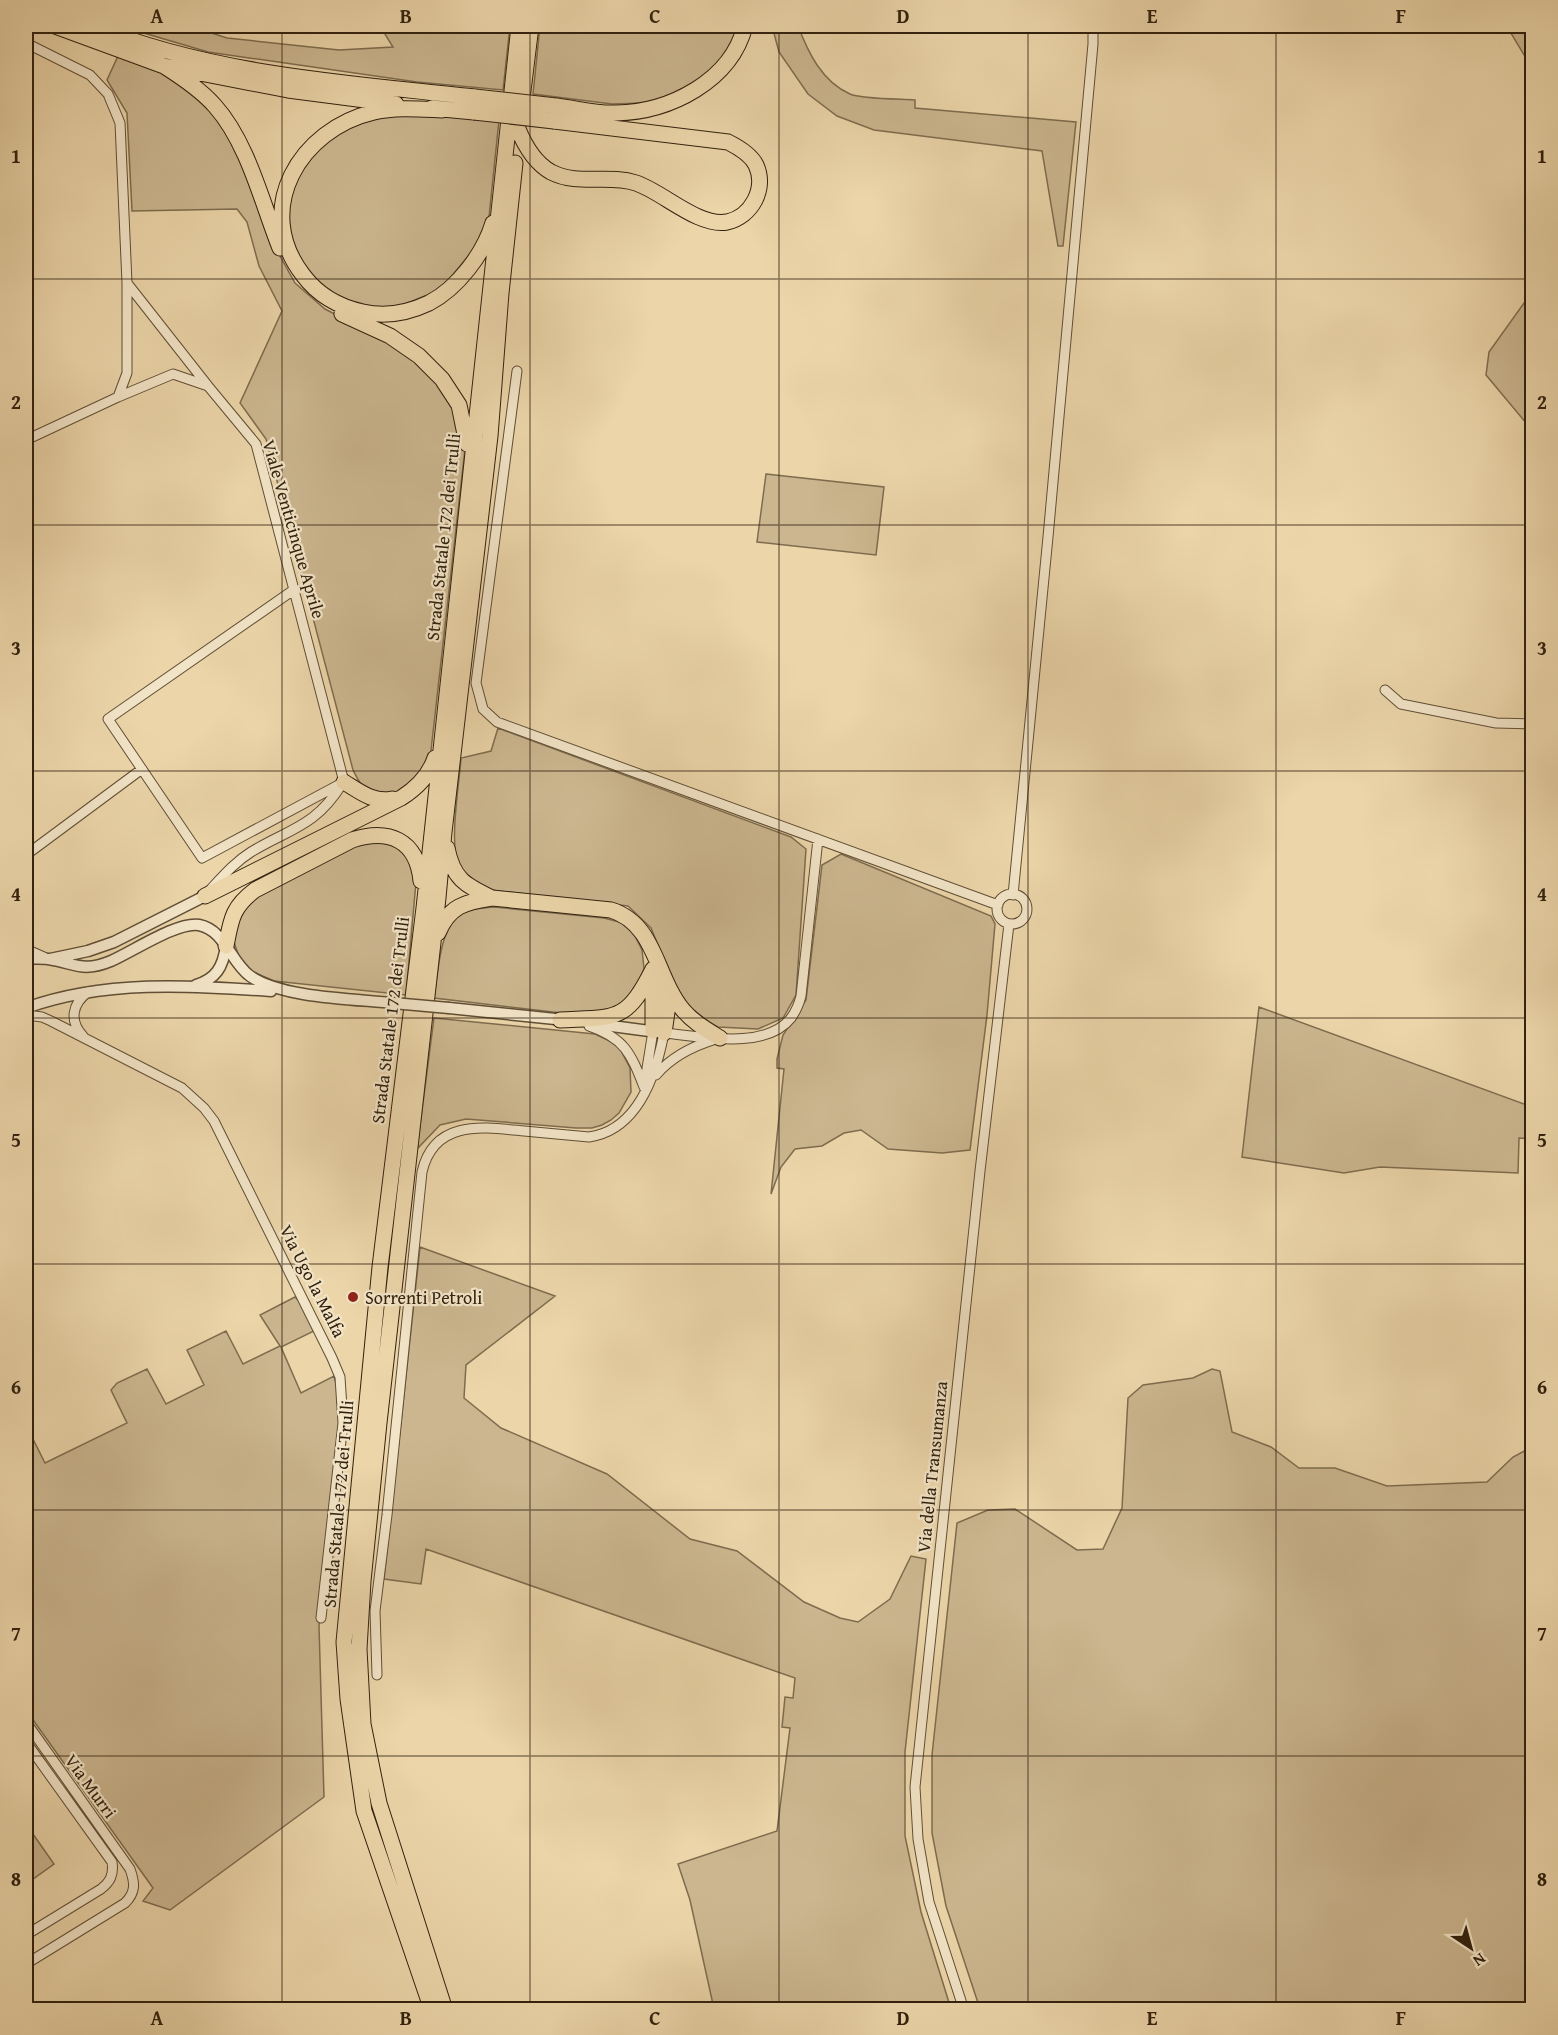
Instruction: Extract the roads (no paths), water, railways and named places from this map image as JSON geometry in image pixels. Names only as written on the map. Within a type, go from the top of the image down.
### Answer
[{"type":"highway","points":[[56,26],[164,66],[288,90],[441,110]]},
{"type":"highway","points":[[93,26],[166,50],[230,65],[340,82],[475,96],[555,114],[728,142],[742,149],[756,165],[759,185],[755,203],[743,216],[726,222],[710,222],[637,183],[617,179],[565,178],[549,171],[537,162],[518,129]]},
{"type":"highway","name":"Strada Statale 172 dei Trulli","points":[[432,2010],[364,1811],[348,1699],[345,1642],[380,1267],[424,908],[519,26]]},
{"type":"highway","name":"Strada Statale 172 dei Trulli","points":[[445,2010],[379,1803],[363,1724],[359,1649],[363,1581],[379,1424],[490,436],[501,293],[531,26]]},
{"type":"highway","points":[[501,194],[491,229],[477,255],[448,290],[420,308],[405,312],[389,314],[356,311],[330,300],[308,282],[300,272],[289,250],[283,227],[285,190],[291,175],[306,151],[321,137],[355,118],[391,109],[555,114],[614,113],[652,107],[687,94],[714,76],[736,48],[745,26]]},
{"type":"highway","points":[[164,66],[195,87],[215,106],[234,131],[246,156],[285,259],[301,286],[328,307],[390,336],[410,349],[442,379],[459,405],[470,466]]},
{"type":"highway","points":[[205,896],[401,798],[428,775],[440,744]]},
{"type":"highway","points":[[344,782],[374,799],[384,801],[401,798]]},
{"type":"highway","points":[[444,832],[449,860],[459,879],[470,888],[492,898]]},
{"type":"highway","points":[[226,946],[231,919],[242,899],[352,840],[366,836],[390,836],[399,840],[412,852],[420,868],[424,908]]},
{"type":"highway","points":[[433,951],[438,932],[448,914],[465,903],[492,898],[611,910],[621,913],[629,917],[642,930],[666,984],[684,1011],[698,1024],[720,1038]]},
{"type":"highway","points":[[653,952],[659,1032]]},
{"type":"highway","points":[[560,1020],[609,1017],[617,1014],[633,1003],[653,969]]},
{"type":"highway","points":[[659,1032],[668,1005],[666,984]]},
{"type":"street","points":[[1012,895],[1053,490],[1093,26]]},
{"type":"street","points":[[26,43],[90,75],[108,94],[120,123],[127,283],[127,373],[118,397]]},
{"type":"street","name":"Viale Venticinque Aprile","points":[[127,283],[256,444],[344,782]]},
{"type":"street","points":[[517,371],[476,683],[483,709],[497,723],[998,904]]},
{"type":"street","points":[[26,440],[173,374],[208,386]]},
{"type":"street","points":[[295,589],[108,719],[202,858],[344,782]]},
{"type":"street","points":[[1385,690],[1401,704],[1496,723],[1533,724]]},
{"type":"street","points":[[26,855],[142,769]]},
{"type":"street","points":[[26,958],[49,959],[88,951],[114,942],[205,896],[237,862],[304,825],[323,810],[344,782]]},
{"type":"street","points":[[26,1008],[59,997],[89,992],[185,987],[289,992],[720,1038],[766,1035],[790,1019],[797,1008],[803,983],[818,839]]},
{"type":"street","points":[[1012,895],[1023,900],[1026,911],[1021,921],[1009,924],[999,917],[998,904],[1004,897],[1012,895]]},
{"type":"street","name":"Via della Transumanza","points":[[964,2010],[929,1902],[918,1839],[915,1787],[980,1171],[1009,924]]},
{"type":"street","points":[[26,950],[79,968],[93,967],[179,927],[199,925],[208,929],[226,946],[249,976],[289,992]]},
{"type":"street","points":[[185,987],[197,985],[212,978],[221,967],[226,946]]},
{"type":"street","points":[[88,1039],[78,1030],[74,1015],[76,1004],[89,992]]},
{"type":"street","name":"Via Ugo la Malfa","points":[[26,1015],[42,1017],[170,1080],[194,1097],[204,1108],[214,1121],[332,1358],[340,1377],[343,1423],[321,1618]]},
{"type":"street","points":[[576,1022],[604,1031],[620,1041],[631,1056],[645,1090]]},
{"type":"street","points":[[377,1675],[375,1611],[425,1160],[438,1142],[466,1128],[484,1127],[589,1137],[611,1131],[624,1122],[645,1090],[658,1064],[659,1032]]},
{"type":"street","points":[[645,1090],[673,1059],[699,1044],[720,1038]]},
{"type":"street","name":"Via Murri","points":[[26,1722],[130,1869],[135,1888],[132,1896],[125,1903],[26,1964]]},
{"type":"street","name":"Via Murri","points":[[26,1742],[112,1862],[113,1871],[107,1884],[26,1935]]},
{"type":"place","name":"Sorrenti Petroli","points":[[353,1297]]}]
